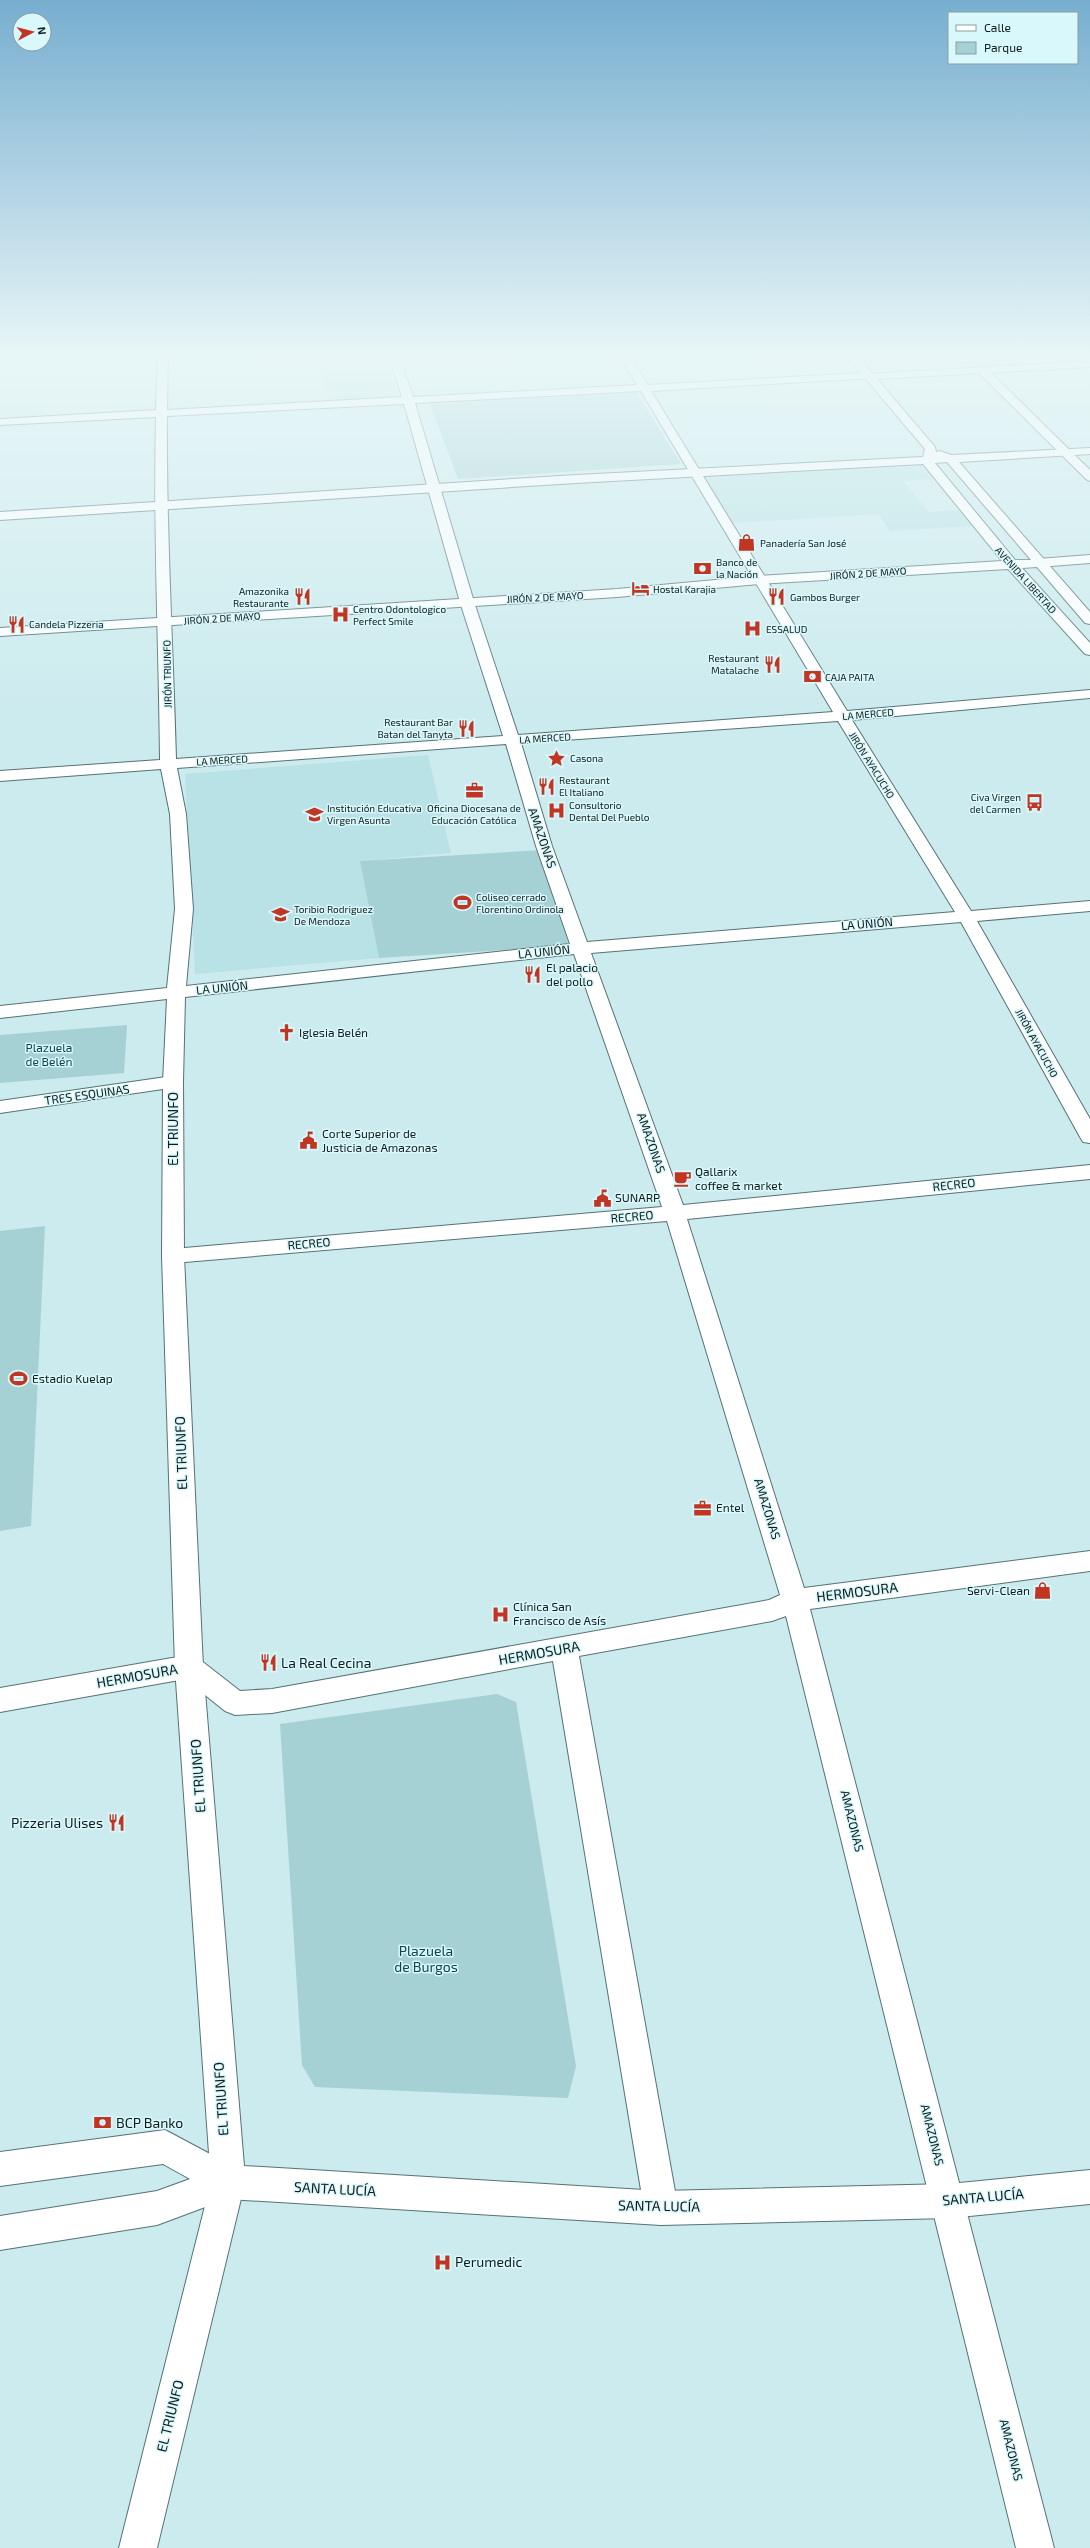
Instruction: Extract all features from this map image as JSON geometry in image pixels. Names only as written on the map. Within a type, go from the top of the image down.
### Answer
[{"type":"main road","name":"JIRÓN TRIUNFO","points":[[161,473],[160,506],[166,622],[168,764],[178,814],[184,909],[176,993]]},
{"type":"main road","name":"AMAZONAS","points":[[430,473],[467,602],[521,767],[544,846],[582,948],[675,1213],[795,1600],[949,2201],[1035,2548]]},
{"type":"main road","points":[[0,516],[708,473]]},
{"type":"main road","name":"AVENIDA LIBERTAD","points":[[942,473],[1011,564],[1090,650]]},
{"type":"main road","name":"AVENIDA LIBERTAD","points":[[962,473],[1038,563],[1090,620]]},
{"type":"main road","name":"JIRÓN AYACUCHO","points":[[695,474],[966,916],[1090,1137]]},
{"type":"main road","name":"JIRÓN 2 DE MAYO","points":[[0,632],[617,593],[759,580],[1090,559]]},
{"type":"main road","name":"LA MERCED","points":[[0,776],[842,716],[1090,694]]},
{"type":"main road","name":"LA UNIÓN","points":[[0,1012],[582,948],[1090,906]]},
{"type":"main road","name":"EL TRIUNFO","points":[[138,2548],[228,2182],[189,1667],[174,1256],[174,1082],[176,993]]},
{"type":"main road","name":"TRES ESQUINAS","points":[[0,1107],[174,1082]]},
{"type":"main road","name":"RECREO","points":[[174,1256],[675,1213],[1090,1172]]},
{"type":"main road","name":"HERMOSURA","points":[[0,1700],[189,1667],[234,1703],[272,1701],[772,1610],[795,1600],[1090,1561]]},
{"type":"main road","points":[[564,1649],[661,2208]]},
{"type":"main road","name":"SANTA LUCÍA","points":[[0,2169],[165,2147],[228,2182]]},
{"type":"main road","name":"SANTA LUCÍA","points":[[0,2233],[158,2208],[228,2182],[661,2208],[949,2201],[1090,2187]]},
{"type":"shaded area","points":[[760,473],[928,473],[933,479],[903,481],[929,512],[963,510],[975,526],[890,531],[878,514],[732,523],[704,476]]},
{"type":"shaded area","points":[[428,755],[451,853],[361,861],[379,958],[195,974],[185,774]]},
{"type":"green space","points":[[456,473],[549,473],[458,479]]},
{"type":"green space","name":"Coliseo cerrado Florentino Ordinola","points":[[542,850],[569,946],[379,958],[360,861]]},
{"type":"green space","name":"Plazuela de Belén","points":[[127,1025],[124,1073],[0,1083],[0,1035]]},
{"type":"green space","name":"Estadio Kuelap","points":[[45,1226],[31,1526],[0,1531],[0,1231]]},
{"type":"green space","name":"Plazuela de Burgos","points":[[497,1694],[516,1702],[576,2066],[568,2098],[315,2087],[302,2065],[280,1724]]},
{"type":"place","name":"Panadería San José","points":[[747,543]]},
{"type":"place","name":"Banco de la Nación","points":[[703,568]]},
{"type":"place","name":"Hostal Karajia","points":[[640,589]]},
{"type":"place","name":"Amazonika Restaurante","points":[[302,597]]},
{"type":"place","name":"Gambos Burger","points":[[777,597]]},
{"type":"place","name":"Centro Odontologico Perfect Smile","points":[[340,615]]},
{"type":"place","name":"Candela Pizzeria","points":[[16,624]]},
{"type":"place","name":"ESSALUD","points":[[753,629]]},
{"type":"place","name":"Restaurant Matalache","points":[[772,664]]},
{"type":"place","name":"CAJA PAITA","points":[[812,677]]},
{"type":"place","name":"Restaurant Bar Batan del Tanyta","points":[[466,728]]},
{"type":"place","name":"Casona","points":[[557,758]]},
{"type":"place","name":"Restaurant El Italiano","points":[[546,786]]},
{"type":"place","name":"Oficina Diocesana de Educación Católica","points":[[474,791]]},
{"type":"place","name":"Civa Virgen del Carmen","points":[[1034,803]]},
{"type":"place","name":"Consultorio Dental Del Pueblo","points":[[556,811]]},
{"type":"place","name":"Institución Educativa Virgen Asunta","points":[[314,814]]},
{"type":"place","name":"Coliseo cerrado Florentino Ordinola","points":[[463,903]]},
{"type":"place","name":"Toribio Rodriguez De Mendoza","points":[[281,915]]},
{"type":"place","name":"El palacio del pollo","points":[[533,975]]},
{"type":"place","name":"Iglesia Belén","points":[[286,1033]]},
{"type":"place","name":"Corte Superior de Justicia de Amazonas","points":[[309,1141]]},
{"type":"place","name":"Qallarix coffee & market","points":[[682,1179]]},
{"type":"place","name":"SUNARP","points":[[602,1198]]},
{"type":"place","name":"Estadio Kuelap","points":[[19,1379]]},
{"type":"place","name":"Entel","points":[[703,1508]]},
{"type":"place","name":"Servi-Clean","points":[[1043,1591]]},
{"type":"place","name":"Clínica San Francisco de Asís","points":[[500,1614]]},
{"type":"place","name":"La Real Cecina","points":[[268,1663]]},
{"type":"place","name":"Pizzeria Ulises","points":[[116,1823]]},
{"type":"place","name":"BCP Banko","points":[[103,2123]]},
{"type":"place","name":"Perumedic","points":[[442,2262]]}]
